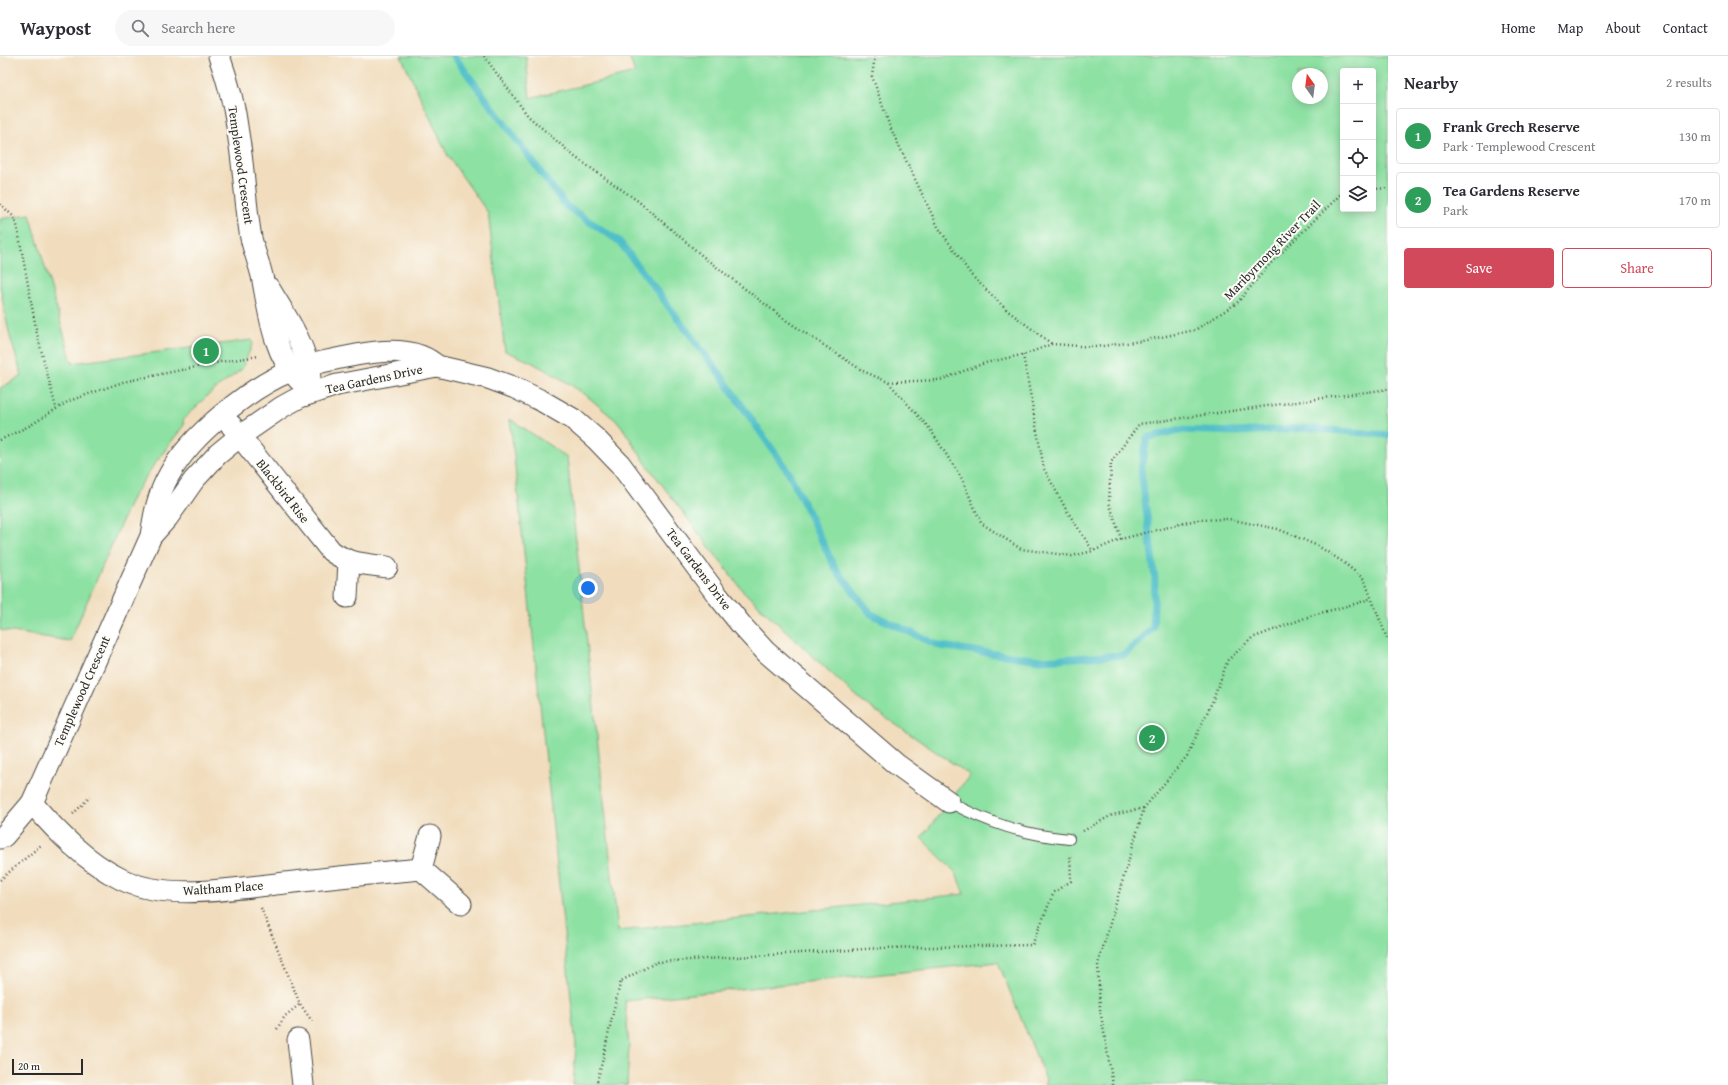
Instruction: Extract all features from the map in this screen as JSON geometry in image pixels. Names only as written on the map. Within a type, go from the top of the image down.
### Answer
[{"type":"street","name":"Templewood Crescent","points":[[151,536],[168,517],[194,480],[207,465],[240,436],[282,407],[311,393],[300,368],[271,323],[261,275],[251,238],[234,106],[219,56]]},
{"type":"street","name":"Tea Gardens Drive","points":[[300,368],[368,353],[394,352],[419,354],[428,358],[437,366]]},
{"type":"street","name":"Tea Gardens Drive","points":[[311,393],[357,380],[437,366],[488,378],[515,388],[542,401],[573,419],[596,438],[620,464],[718,596],[766,652],[896,764],[949,802]]},
{"type":"street","name":"Templewood Crescent","points":[[0,838],[4,836],[32,803],[151,536],[160,494],[169,475],[190,445],[223,415],[260,388],[300,368]]},
{"type":"street","name":"Blackbird Rise","points":[[223,415],[331,551],[349,562],[387,567]]},
{"type":"street","points":[[347,597],[349,562]]},
{"type":"street","name":"Waltham Place","points":[[32,803],[62,835],[105,870],[122,880],[141,886],[183,892],[202,892],[421,868]]},
{"type":"street","points":[[430,836],[421,868],[461,904]]},
{"type":"street","points":[[298,1040],[303,1085]]},
{"type":"lane","points":[[949,802],[983,819],[1008,828],[1045,837],[1069,838]]},
{"type":"path","points":[[484,56],[528,116],[575,157],[638,201],[706,258],[787,321],[863,372],[888,382],[930,429],[962,479],[981,524],[1020,549],[1072,556],[1093,551],[1121,539],[1196,520],[1228,519],[1278,529],[1318,546],[1343,562],[1364,579],[1388,640]]},
{"type":"path","points":[[875,56],[872,76],[890,127],[938,227],[972,276],[1008,311],[1052,344]]},
{"type":"path","points":[[1376,189],[1388,188]]},
{"type":"path","name":"Maribyrnong River Trail","points":[[888,382],[940,380],[985,363],[1022,355],[1052,344],[1094,347],[1142,341],[1195,330],[1237,303],[1269,265],[1340,195]]},
{"type":"path","points":[[0,204],[13,216],[18,226],[34,319],[56,408]]},
{"type":"path","points":[[0,440],[31,425],[56,408],[84,395],[139,377],[263,355]]},
{"type":"path","points":[[1022,355],[1044,469],[1067,511],[1093,551]]},
{"type":"path","points":[[1121,539],[1109,502],[1111,462],[1138,424],[1388,389]]},
{"type":"path","points":[[1113,1085],[1100,1009],[1098,964],[1144,808],[1187,756],[1213,700],[1228,660],[1252,638],[1313,615],[1372,598]]},
{"type":"path","points":[[596,1085],[604,1058],[612,1011],[621,981],[657,962],[697,961],[880,948],[1032,944],[1054,892],[1071,881],[1069,838],[1112,815],[1144,808]]},
{"type":"path","points":[[250,887],[261,908],[300,1004],[316,1026]]},
{"type":"green space","points":[[401,56],[526,56],[530,98],[635,73],[629,56],[1388,56],[1388,1085],[1044,1085],[1046,1080],[998,962],[625,1001],[629,1046],[627,1085],[573,1085],[576,1046],[510,419],[567,457],[618,931],[964,894],[956,873],[921,838],[970,775],[861,701],[743,591],[647,465],[620,424],[586,395],[560,378],[529,361],[505,351],[488,213],[448,156]]},
{"type":"green space","points":[[30,214],[72,363],[252,340],[253,343],[242,369],[208,395],[183,420],[184,425],[153,466],[132,498],[70,641],[0,630],[0,388],[22,376],[10,337],[0,287],[0,219]]},
{"type":"waterway","points":[[454,56],[566,206],[619,241],[722,377],[789,473],[835,568],[871,614],[940,646],[1040,660],[1124,655],[1153,628],[1155,579],[1141,470],[1147,438],[1178,430],[1237,432],[1307,428],[1388,435]]},
{"type":"place","name":"Frank Grech Reserve","points":[[206,351]]},
{"type":"place","name":"Tea Gardens Reserve","points":[[1152,738]]}]
